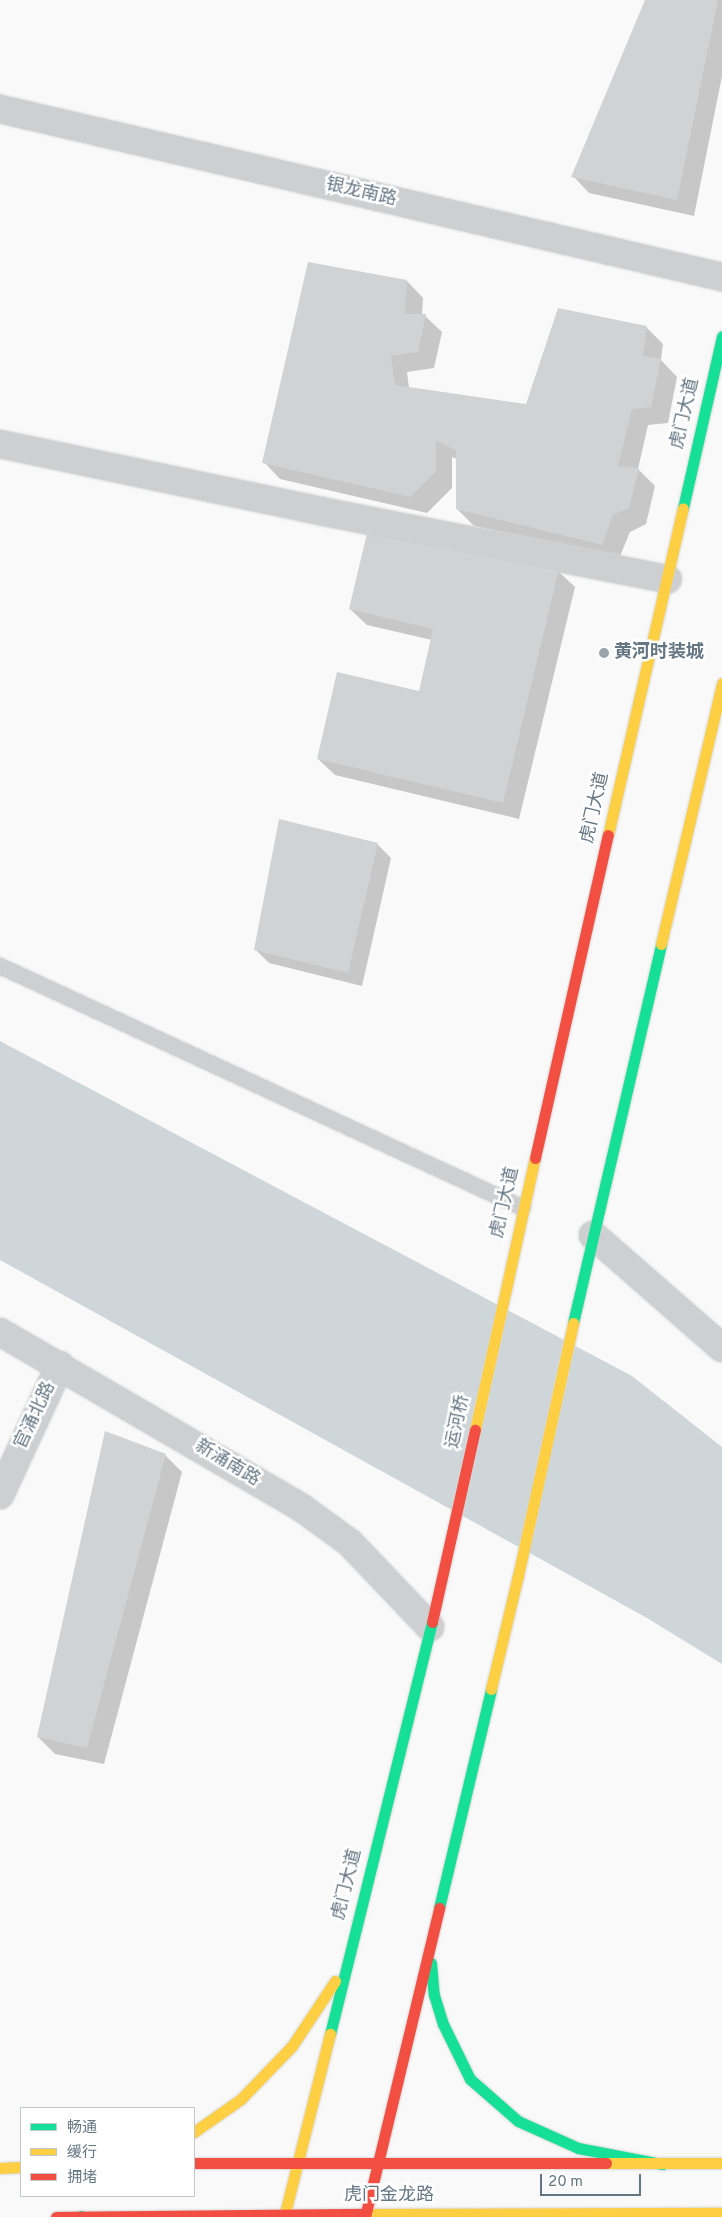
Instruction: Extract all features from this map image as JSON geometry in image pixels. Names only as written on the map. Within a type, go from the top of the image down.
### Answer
[{"type":"main road","name":"虎门大道","points":[[505,1288],[722,336]]},
{"type":"main road","points":[[366,2215],[518,1576],[574,1316],[722,683]]},
{"type":"main road","name":"运河桥","points":[[447,1563],[505,1288]]},
{"type":"main road","name":"虎门大道","points":[[285,2215],[447,1563]]},
{"type":"main road","points":[[429,1947],[434,1995],[442,2024],[470,2078],[518,2121],[578,2148],[662,2164]]},
{"type":"main road","points":[[195,2131],[240,2099],[292,2046],[347,1963]]},
{"type":"main road","name":"虎门金龙路","points":[[195,2163],[722,2163]]},
{"type":"main road","points":[[0,2168],[20,2167]]},
{"type":"main road","points":[[614,2217],[639,2213]]},
{"type":"main road","name":"虎门金龙路","points":[[56,2217],[722,2213]]},
{"type":"street","name":"银龙南路","points":[[0,109],[722,277]]},
{"type":"street","points":[[0,444],[325,512],[666,579]]},
{"type":"street","points":[[593,1235],[722,1348]]},
{"type":"street","name":"新涌南路","points":[[8,1336],[302,1508],[350,1543],[430,1628]]},
{"type":"street","name":"官涌北路","points":[[0,1495],[60,1365]]},
{"type":"lane","points":[[0,966],[204,1058],[523,1208]]},
{"type":"shaded area","points":[[0,1041],[632,1376],[722,1447],[722,1664],[647,1618],[0,1260]]},
{"type":"building","points":[[645,0],[718,0],[677,200],[571,177]]},
{"type":"building","points":[[308,262],[407,280],[405,314],[426,314],[418,352],[391,356],[395,385],[526,404],[558,308],[647,326],[643,356],[661,359],[651,407],[632,409],[618,466],[639,468],[629,508],[613,515],[602,545],[456,509],[456,450],[436,441],[436,471],[410,497],[262,463]]},
{"type":"building","points":[[369,525],[559,569],[503,803],[317,759],[337,672],[419,691],[433,629],[349,609]]},
{"type":"building","points":[[279,819],[378,843],[348,973],[254,950]]},
{"type":"building","points":[[105,1431],[166,1454],[87,1748],[37,1737]]},
{"type":"traffic: fast","points":[[683,508],[722,336]]},
{"type":"traffic: fast","points":[[573,1323],[661,944]]},
{"type":"traffic: fast","points":[[330,2034],[432,1622]]},
{"type":"traffic: fast","points":[[439,1908],[491,1689]]},
{"type":"traffic: fast","points":[[431,1963],[434,1995],[443,2024],[470,2079],[518,2121],[578,2148],[662,2164]]},
{"type":"traffic: fast","points":[[614,2217],[639,2213]]},
{"type":"traffic: slow","points":[[608,835],[683,508]]},
{"type":"traffic: slow","points":[[661,944],[722,683]]},
{"type":"traffic: slow","points":[[475,1430],[535,1158]]},
{"type":"traffic: slow","points":[[491,1689],[518,1576],[573,1323]]},
{"type":"traffic: slow","points":[[195,2131],[241,2099],[292,2046],[335,1981]]},
{"type":"traffic: slow","points":[[284,2217],[330,2034]]},
{"type":"traffic: slow","points":[[606,2163],[722,2163]]},
{"type":"traffic: slow","points":[[0,2168],[20,2167]]},
{"type":"traffic: slow","points":[[365,2214],[722,2213]]},
{"type":"traffic: jam","points":[[535,1158],[608,835]]},
{"type":"traffic: jam","points":[[432,1622],[475,1430]]},
{"type":"traffic: jam","points":[[365,2217],[439,1908]]},
{"type":"traffic: jam","points":[[195,2163],[606,2163]]},
{"type":"traffic: jam","points":[[56,2217],[365,2214]]},
{"type":"place","name":"黄河时装城","points":[[604,653]]}]
